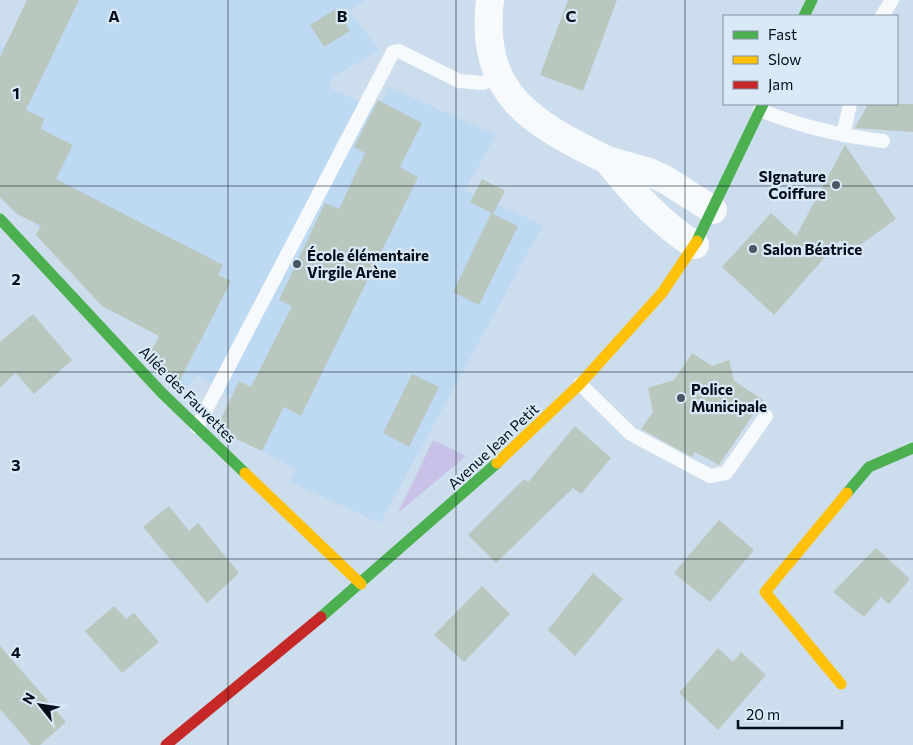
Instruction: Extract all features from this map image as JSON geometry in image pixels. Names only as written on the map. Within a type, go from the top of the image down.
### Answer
[{"type":"street","points":[[490,0],[488,41],[493,64],[509,95],[532,118],[563,138],[607,160],[649,172],[666,180],[713,210]]},
{"type":"street","points":[[804,15],[812,0]]},
{"type":"street","name":"Avenue Jean Petit","points":[[166,745],[360,584],[487,473],[580,384],[662,293],[695,245],[762,107]]},
{"type":"street","points":[[607,160],[642,203],[676,234],[695,245]]},
{"type":"street","name":"Allée des Fauvettes","points":[[0,219],[197,427],[360,584]]},
{"type":"street","points":[[841,684],[765,592],[869,467],[913,448]]},
{"type":"lane","points":[[883,15],[892,0]]},
{"type":"lane","points":[[197,427],[392,52],[399,51],[459,81],[470,84],[483,83],[500,77]]},
{"type":"lane","points":[[843,135],[850,105]]},
{"type":"lane","points":[[762,107],[787,120],[843,135],[883,141]]},
{"type":"lane","points":[[580,384],[631,434],[710,476],[726,473],[766,416]]},
{"type":"shaded area","name":"École élémentaire Virgile Arène","points":[[35,0],[366,0],[349,11],[380,50],[333,77],[329,88],[379,109],[389,87],[496,135],[465,190],[543,225],[380,523],[290,482],[296,470],[224,429],[240,401],[197,375],[186,388],[159,355],[166,333],[107,302],[0,186],[0,46],[10,50]]},
{"type":"shaded area","points":[[433,440],[466,456],[398,513]]},
{"type":"building","points":[[27,0],[79,0],[26,110],[44,119],[41,129],[73,145],[56,179],[223,265],[218,275],[231,281],[177,386],[149,356],[159,336],[102,306],[36,235],[41,226],[17,214],[0,197],[0,57]]},
{"type":"building","points":[[568,0],[617,0],[583,91],[540,75]]},
{"type":"building","points":[[336,9],[350,31],[324,47],[310,25]]},
{"type":"building","points":[[378,100],[422,123],[400,167],[418,177],[301,416],[284,407],[262,451],[228,435],[218,425],[239,381],[251,387],[292,306],[279,300],[325,203],[339,209],[365,153],[354,147]]},
{"type":"building","points":[[913,104],[913,132],[855,128],[867,105]]},
{"type":"building","points":[[845,145],[896,219],[849,253],[840,240],[774,315],[722,267],[771,213],[796,236]]},
{"type":"building","points":[[482,179],[505,191],[493,214],[470,202]]},
{"type":"building","points":[[491,213],[518,226],[479,305],[453,292]]},
{"type":"building","points":[[33,314],[72,360],[34,394],[16,373],[0,387],[0,342]]},
{"type":"building","points":[[692,353],[712,366],[729,360],[734,381],[763,400],[719,465],[695,452],[692,457],[641,429],[653,412],[648,388],[674,380]]},
{"type":"building","points":[[412,374],[439,387],[409,447],[383,433]]},
{"type":"building","points":[[575,426],[611,458],[581,494],[573,488],[496,563],[468,535],[524,479],[528,482]]},
{"type":"building","points":[[169,506],[189,531],[198,523],[239,573],[207,603],[143,527]]},
{"type":"building","points":[[719,520],[754,550],[710,602],[674,573]]},
{"type":"building","points":[[876,548],[910,579],[889,604],[881,597],[864,617],[833,592]]},
{"type":"building","points":[[593,573],[623,599],[575,656],[548,630]]},
{"type":"building","points":[[482,586],[510,614],[464,662],[434,635]]},
{"type":"building","points":[[114,606],[126,619],[134,613],[159,642],[122,673],[85,631]]},
{"type":"building","points":[[0,646],[66,722],[40,745],[31,745],[0,709]]},
{"type":"building","points":[[718,648],[733,662],[741,652],[766,675],[718,730],[679,693]]},
{"type":"traffic: fast","points":[[804,15],[812,0]]},
{"type":"traffic: fast","points":[[697,241],[763,105]]},
{"type":"traffic: fast","points":[[0,219],[162,393],[245,473]]},
{"type":"traffic: fast","points":[[847,493],[869,467],[913,448]]},
{"type":"traffic: fast","points":[[321,617],[497,463]]},
{"type":"traffic: slow","points":[[497,463],[580,384],[662,293],[697,241]]},
{"type":"traffic: slow","points":[[245,473],[361,584]]},
{"type":"traffic: slow","points":[[841,684],[765,592],[847,493]]},
{"type":"traffic: jam","points":[[166,745],[321,617]]},
{"type":"place","name":"SIgnature Coiffure","points":[[836,185]]},
{"type":"place","name":"Salon Béatrice","points":[[753,249]]},
{"type":"place","name":"École élémentaire Virgile Arène","points":[[297,264]]},
{"type":"place","name":"Police Municipale","points":[[681,398]]}]
